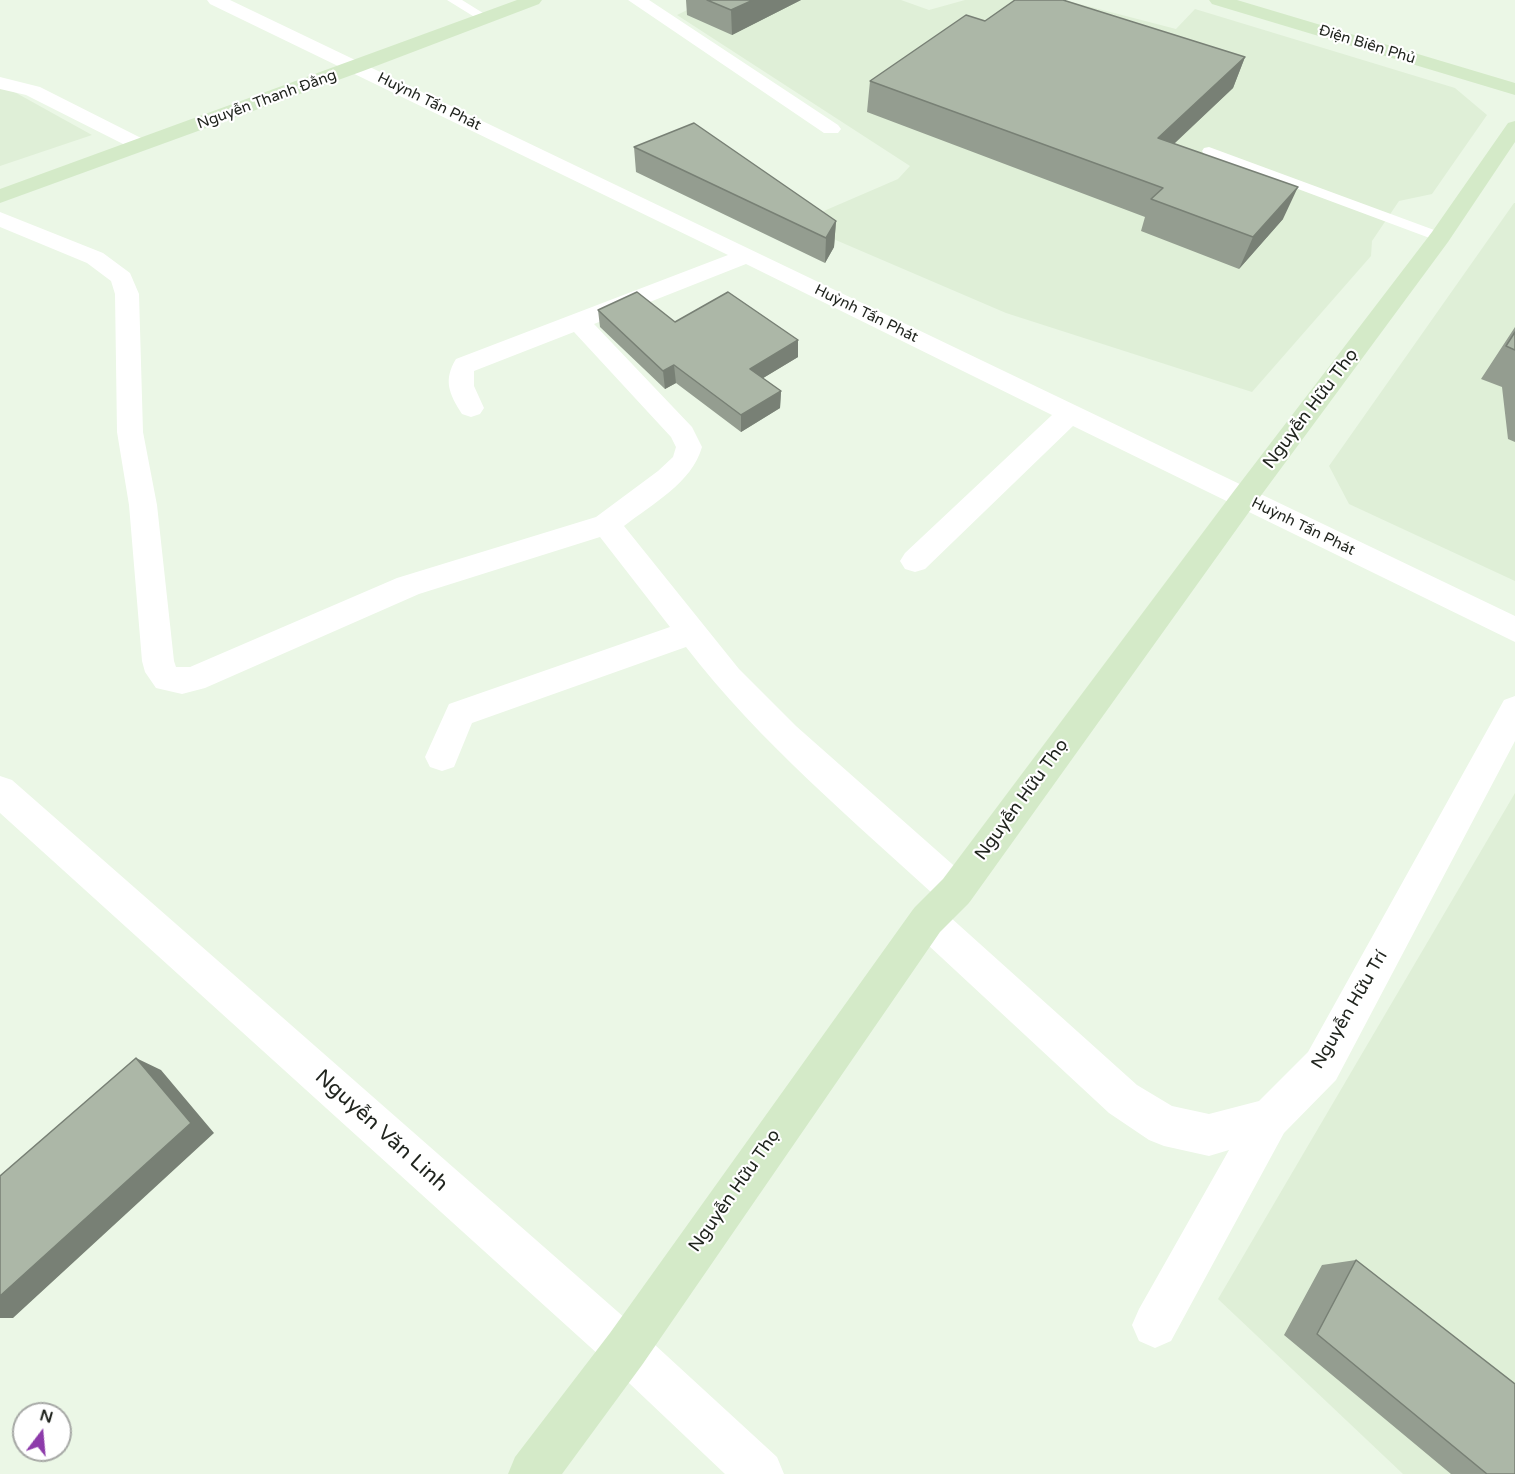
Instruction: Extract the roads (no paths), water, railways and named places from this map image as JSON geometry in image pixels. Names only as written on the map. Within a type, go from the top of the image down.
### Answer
[{"type":"street","name":"Huỳnh Tấn Phát","points":[[216,0],[1515,630]]},
{"type":"street","name":"Nguyễn Thanh Đằng","points":[[0,196],[356,68],[533,0]]},
{"type":"street","points":[[637,0],[729,59],[831,129]]},
{"type":"street","name":"Điện Biên Phủ","points":[[1218,0],[1515,89]]},
{"type":"street","points":[[0,83],[33,91],[140,145]]},
{"type":"street","name":"Nguyễn Hữu Thọ","points":[[532,1474],[626,1349],[927,920],[956,891],[1244,498],[1440,237],[1515,127]]},
{"type":"street","points":[[0,219],[95,258],[122,278],[127,294],[130,432],[143,505],[158,661],[161,672],[167,679],[182,681],[194,679],[408,586],[606,524],[668,478],[685,461],[688,447],[683,433],[579,321]]},
{"type":"street","points":[[471,408],[459,378],[460,371],[465,365],[747,256]]},
{"type":"street","points":[[915,561],[1070,413]]},
{"type":"street","points":[[606,524],[728,678],[783,736],[956,891]]},
{"type":"street","points":[[442,757],[460,714],[693,632]]},
{"type":"street","name":"Nguyễn Hữu Trí","points":[[1155,1325],[1270,1119],[1322,1066],[1515,710]]},
{"type":"street","name":"Nguyễn Văn Linh","points":[[0,791],[626,1349],[760,1474]]},
{"type":"street","points":[[927,920],[1123,1099],[1164,1125],[1209,1135],[1270,1119]]},
{"type":"lane","points":[[453,0],[485,18]]},
{"type":"lane","points":[[1209,152],[1440,237]]}]
